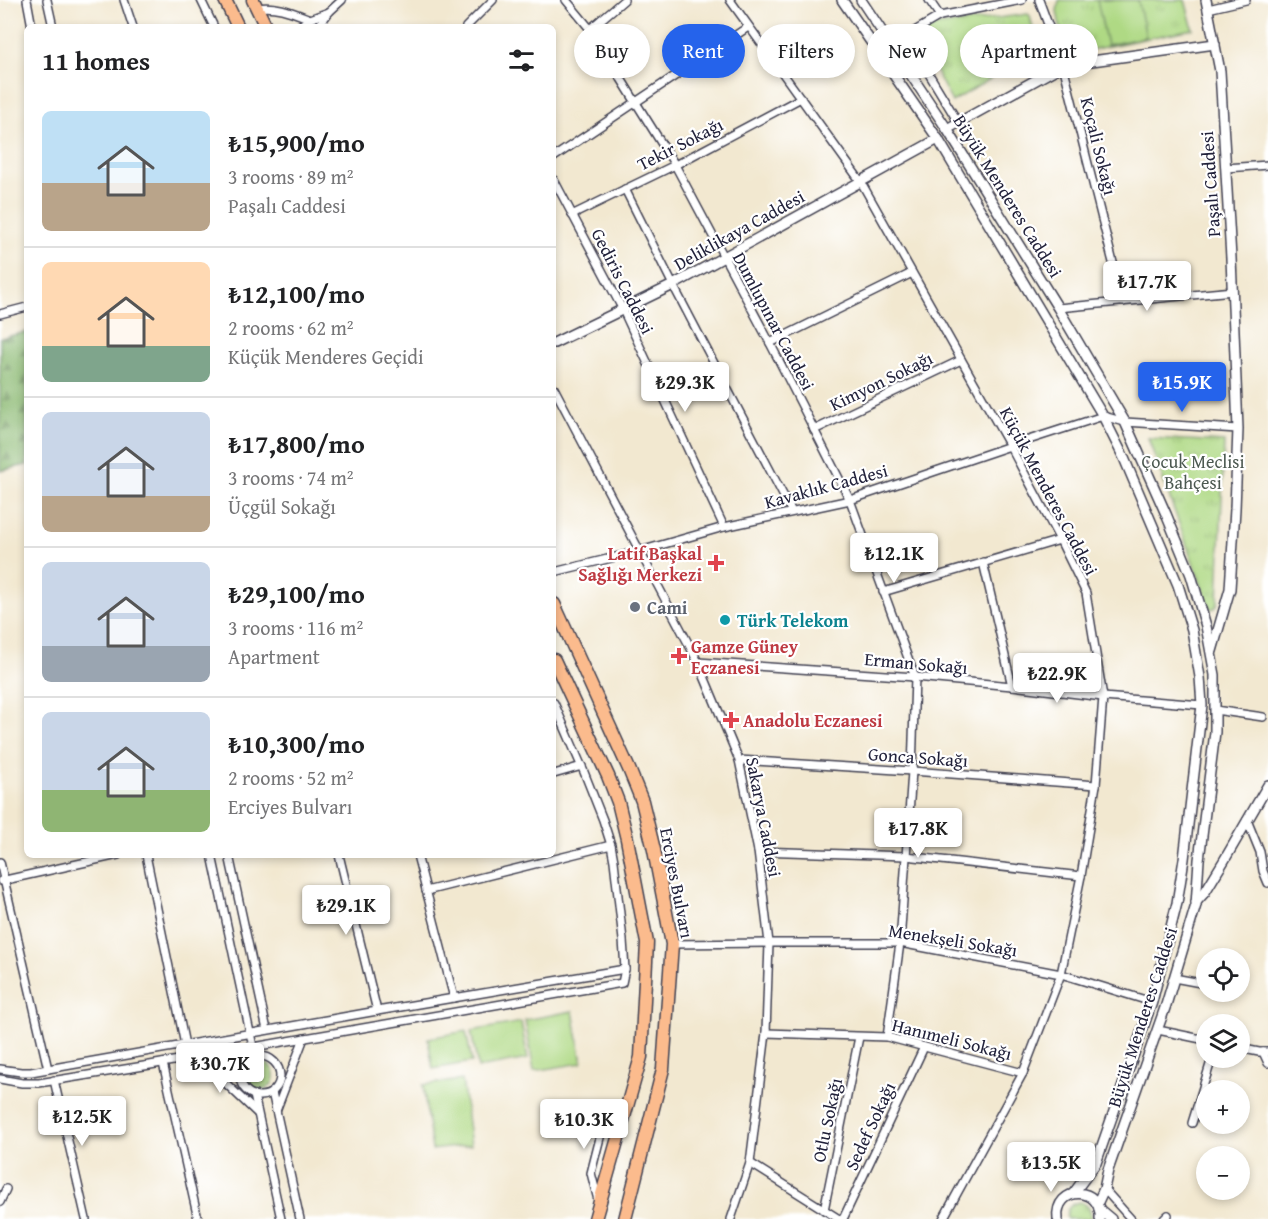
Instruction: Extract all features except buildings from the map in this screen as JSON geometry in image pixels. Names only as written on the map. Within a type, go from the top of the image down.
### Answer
[{"type":"highway","points":[[225,0],[237,24]]},
{"type":"highway","points":[[255,4],[265,24]]},
{"type":"highway","name":"Erciyes Bulvarı","points":[[556,608],[642,801],[672,944],[663,1069],[625,1219]]},
{"type":"highway","points":[[556,664],[618,802],[647,943],[641,1057],[596,1219]]},
{"type":"street","points":[[27,0],[32,24]]},
{"type":"street","points":[[47,0],[52,24]]},
{"type":"street","points":[[124,0],[132,24]]},
{"type":"street","points":[[201,0],[213,24]]},
{"type":"street","points":[[320,24],[342,0]]},
{"type":"street","points":[[469,24],[494,0]]},
{"type":"street","name":"Dumlupınar Caddesi","points":[[566,0],[586,24]]},
{"type":"street","points":[[596,24],[624,0]]},
{"type":"street","name":"Küçük Menderes Caddesi","points":[[730,0],[861,182],[1010,446],[1086,593],[1104,697],[1096,785],[1081,876],[1061,974],[1023,1073],[943,1219]]},
{"type":"street","name":"Büyük Menderes Caddesi","points":[[842,0],[938,139],[1103,416],[1124,458],[1178,585],[1192,630],[1202,705],[1186,849],[1177,900],[1152,1002],[1096,1163],[1073,1194],[1063,1199],[1056,1218]]},
{"type":"street","name":"Büyük Menderes Caddesi","points":[[861,0],[877,24]]},
{"type":"street","points":[[929,0],[940,16]]},
{"type":"street","points":[[926,24],[940,16],[1022,0]]},
{"type":"street","name":"Koçali Sokağı","points":[[1039,0],[1048,24]]},
{"type":"street","points":[[1207,4],[1246,0]]},
{"type":"street","points":[[255,4],[284,9],[310,19]]},
{"type":"street","name":"Paşalı Caddesi","points":[[1207,4],[1220,71],[1233,291],[1238,429],[1230,589],[1211,653]]},
{"type":"street","points":[[302,24],[329,12]]},
{"type":"street","points":[[556,156],[748,27]]},
{"type":"street","points":[[1098,60],[1215,44]]},
{"type":"street","name":"Dumlupınar Caddesi","points":[[621,78],[675,165],[850,500],[915,677]]},
{"type":"street","name":"Büyük Menderes Caddesi","points":[[913,78],[1058,308],[1125,422],[1191,575],[1206,626],[1215,675],[1215,732],[1196,903],[1158,1030],[1108,1170],[1099,1211]]},
{"type":"street","points":[[931,78],[958,122]]},
{"type":"street","points":[[947,129],[1039,78]]},
{"type":"street","name":"Koçali Sokağı","points":[[1066,78],[1123,302]]},
{"type":"street","name":"Tekir Sokağı","points":[[572,215],[675,165],[801,98]]},
{"type":"street","name":"Deliklikaya Caddesi","points":[[556,342],[673,285],[938,139]]},
{"type":"street","points":[[1226,168],[1268,165]]},
{"type":"street","name":"Gediris Caddesi","points":[[556,184],[623,310],[724,527]]},
{"type":"street","points":[[625,189],[792,512]]},
{"type":"street","points":[[770,343],[912,273]]},
{"type":"street","points":[[1058,308],[1233,291]]},
{"type":"street","points":[[0,314],[24,309]]},
{"type":"street","name":"Kimyon Sokağı","points":[[814,430],[961,360]]},
{"type":"street","name":"Sakarya Caddesi","points":[[556,392],[698,662],[739,760],[758,851],[769,942],[766,1032],[750,1163],[731,1219]]},
{"type":"street","points":[[1103,416],[1125,422],[1238,429]]},
{"type":"street","name":"Kavaklık Caddesi","points":[[556,572],[640,552],[724,527],[850,500],[1103,416]]},
{"type":"street","points":[[883,592],[1060,540]]},
{"type":"street","points":[[983,562],[1012,686]]},
{"type":"street","name":"Erman Sokağı","points":[[698,662],[915,677],[1202,705]]},
{"type":"street","points":[[886,1037],[900,943],[912,771],[915,677]]},
{"type":"street","points":[[0,1079],[39,1083],[622,983],[626,969],[610,845],[582,766],[556,708]]},
{"type":"street","points":[[1215,710],[1263,717]]},
{"type":"street","name":"Gonca Sokağı","points":[[739,760],[1096,785]]},
{"type":"street","points":[[556,773],[582,766]]},
{"type":"street","points":[[1196,903],[1193,894],[1188,892],[1182,893],[1177,900],[1179,908],[1190,911],[1205,892],[1268,785]]},
{"type":"street","points":[[1248,820],[1264,852],[1263,872],[1268,883]]},
{"type":"street","points":[[426,891],[610,845]]},
{"type":"street","points":[[758,851],[906,856],[1081,876]]},
{"type":"street","points":[[2,881],[105,858]]},
{"type":"street","points":[[148,858],[185,1045]]},
{"type":"street","points":[[213,858],[255,1056]]},
{"type":"street","points":[[231,858],[267,1030]]},
{"type":"street","points":[[340,858],[377,1011]]},
{"type":"street","points":[[418,858],[454,998]]},
{"type":"street","points":[[0,862],[2,881],[48,1069]]},
{"type":"street","name":"Menekşeli Sokağı","points":[[672,944],[900,943],[1061,974],[1152,1002]]},
{"type":"street","points":[[0,1069],[21,1072],[48,1069],[626,969]]},
{"type":"street","points":[[1174,978],[1196,982]]},
{"type":"street","points":[[1158,1030],[1196,1038]]},
{"type":"street","name":"Hanımeli Sokağı","points":[[766,1032],[886,1037],[1023,1073]]},
{"type":"street","name":"Otlu Sokağı","points":[[824,1209],[859,1036]]},
{"type":"street","points":[[276,1111],[304,1038]]},
{"type":"street","name":"Sedef Sokağı","points":[[841,1219],[924,1047]]},
{"type":"street","points":[[1250,1050],[1265,1052],[1268,1063]]},
{"type":"street","points":[[255,1056],[268,1057],[276,1064],[279,1068],[280,1079],[276,1089],[272,1092],[262,1096],[254,1095],[243,1088],[239,1073],[247,1060],[255,1056]]},
{"type":"street","points":[[198,1057],[258,1114]]},
{"type":"street","points":[[163,1063],[198,1219]]},
{"type":"street","points":[[1192,1123],[1209,1068]]},
{"type":"street","points":[[54,1080],[86,1219]]},
{"type":"street","points":[[272,1092],[300,1219]]},
{"type":"street","points":[[254,1095],[281,1219]]},
{"type":"street","points":[[599,1206],[591,1173],[602,1130],[625,1115]]},
{"type":"street","points":[[750,1163],[841,1219]]},
{"type":"street","points":[[0,1202],[6,1189]]},
{"type":"street","points":[[1104,1190],[1131,1219]]},
{"type":"street","points":[[1073,1194],[1089,1196],[1099,1211],[1111,1219]]},
{"type":"green space","points":[[1059,0],[1185,0],[1193,29],[1098,48],[1098,24],[1059,24],[1057,11]]},
{"type":"green space","points":[[1097,0],[1138,0],[1146,37],[1107,45]]},
{"type":"green space","points":[[1028,14],[1032,24],[960,24],[960,78],[992,78],[952,102],[939,78],[948,78],[948,25]]},
{"type":"green space","points":[[24,333],[24,466],[0,471],[0,338]]},
{"type":"green space","name":"Çocuk Meclisi Bahçesi","points":[[1148,438],[1224,442],[1218,603],[1215,608],[1210,609]]},
{"type":"green space","points":[[573,1011],[582,1063],[534,1071],[525,1020]]},
{"type":"green space","points":[[521,1022],[528,1059],[478,1068],[471,1031]]},
{"type":"green space","points":[[466,1031],[472,1062],[433,1069],[428,1038]]},
{"type":"green space","points":[[260,1062],[270,1066],[274,1076],[270,1086],[260,1090],[250,1086],[246,1076],[250,1066]]},
{"type":"green space","points":[[462,1080],[471,1145],[432,1150],[423,1085]]},
{"type":"green space","points":[[1079,1202],[1089,1208],[1090,1219],[1067,1219],[1069,1208]]},
{"type":"place","name":"Latif Başkal Sağlığı Merkezi","points":[[716,563]]},
{"type":"place","name":"Cami","points":[[635,607]]},
{"type":"place","name":"Türk Telekom","points":[[725,620]]},
{"type":"place","name":"Gamze Güney Eczanesi","points":[[679,656]]},
{"type":"place","name":"Anadolu Eczanesi","points":[[731,720]]}]
